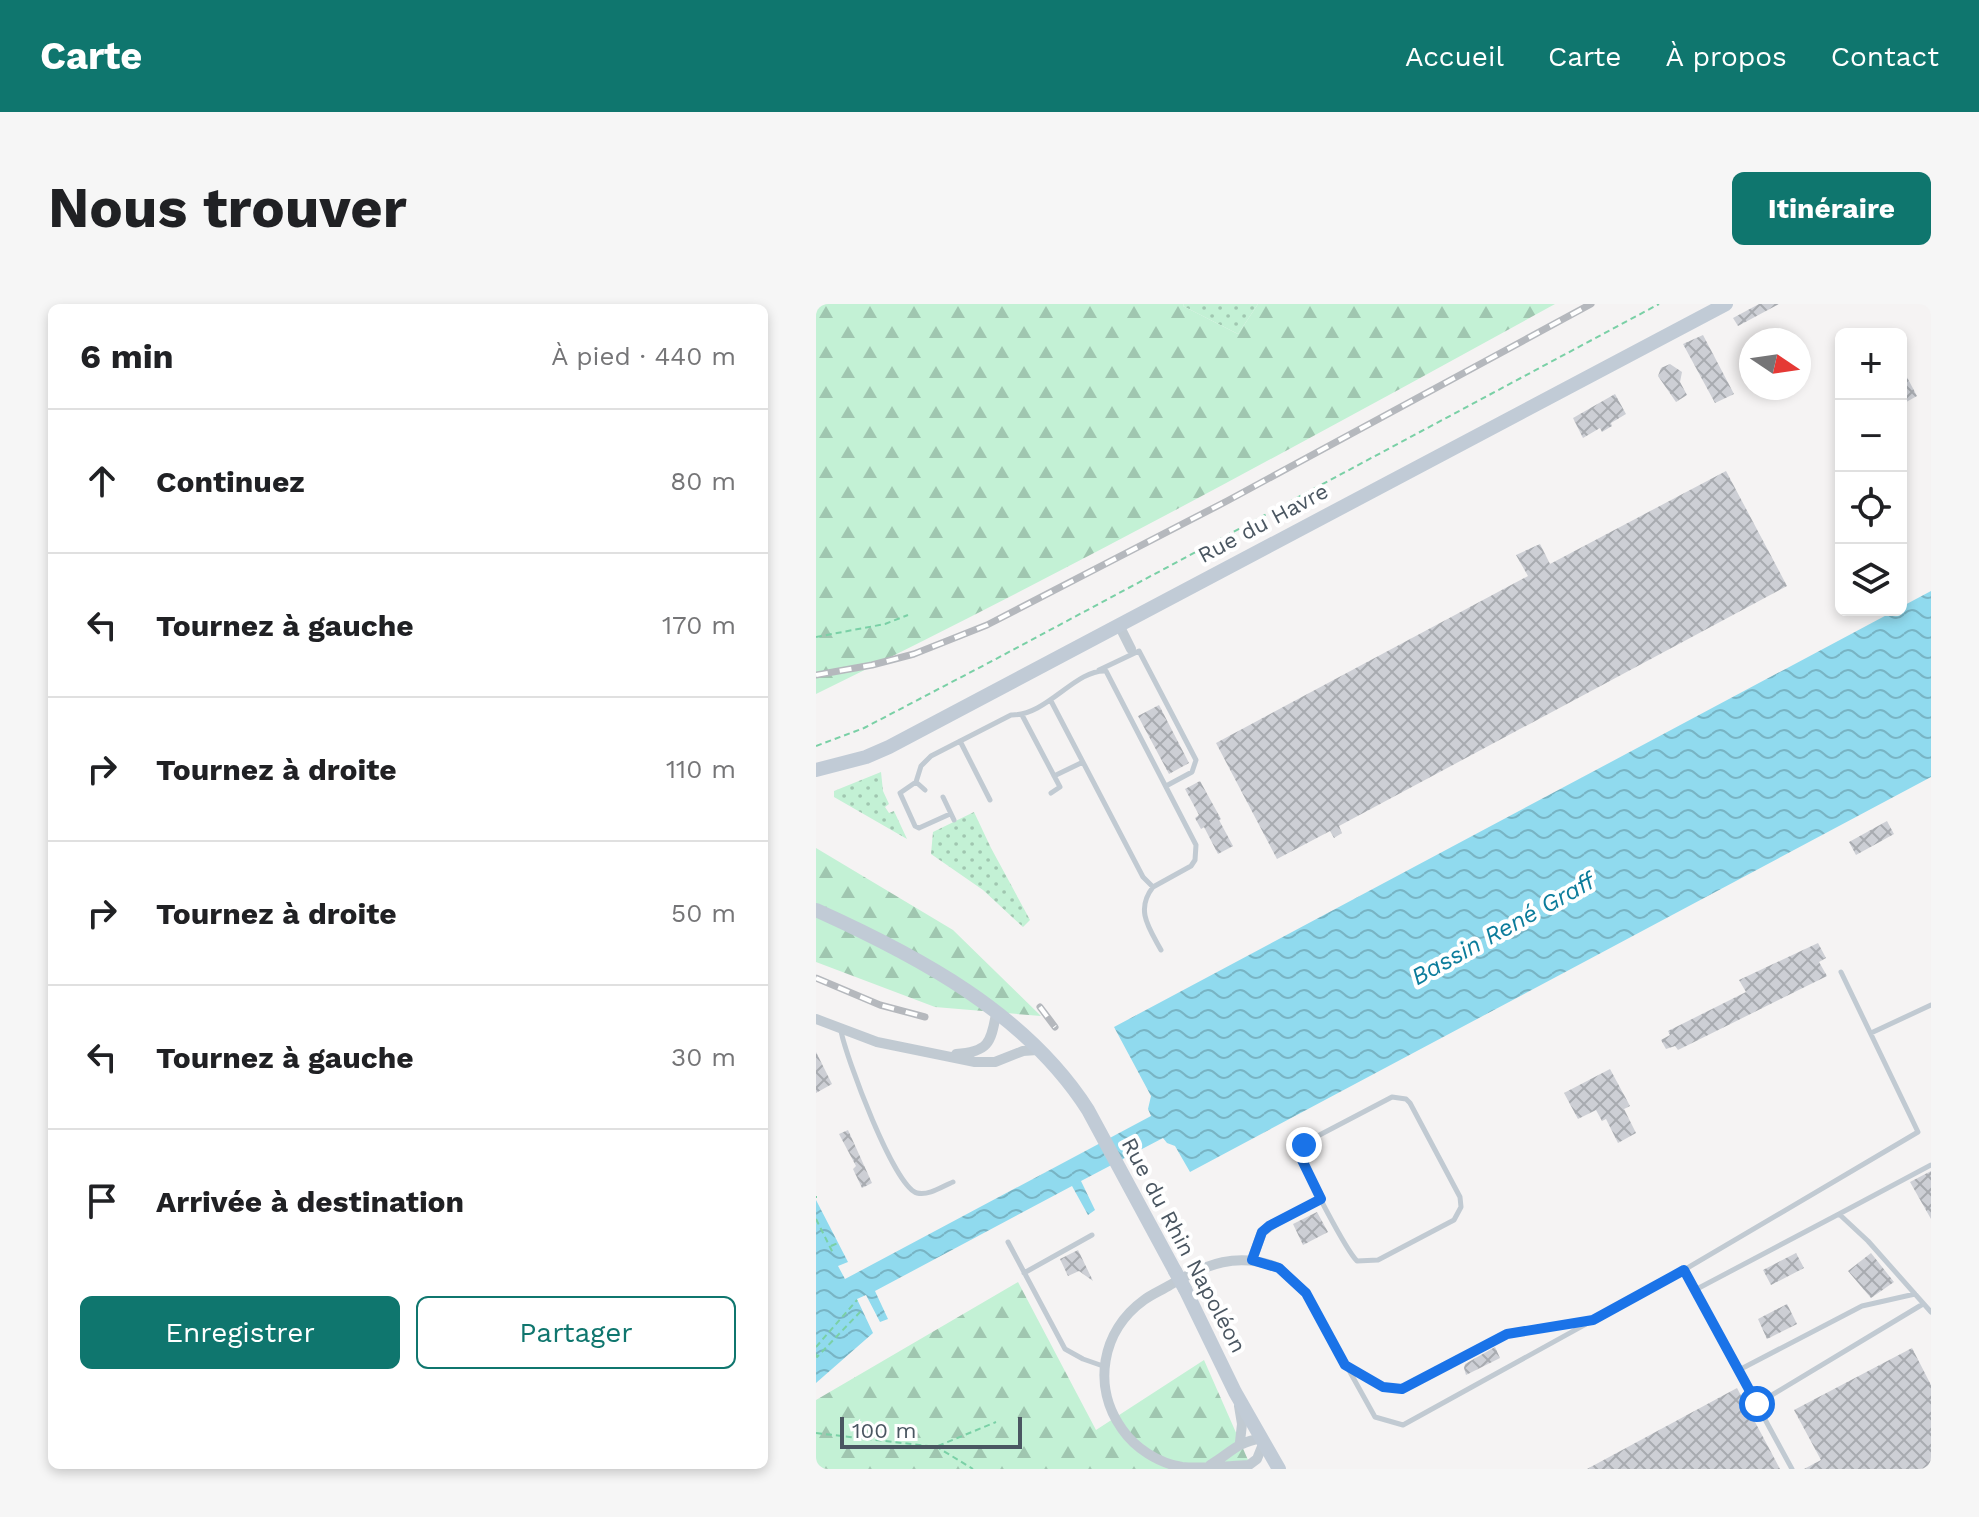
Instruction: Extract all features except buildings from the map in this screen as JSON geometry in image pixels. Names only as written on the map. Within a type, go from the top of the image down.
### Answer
[{"type":"main road","name":"Rue du Havre","points":[[816,770],[866,757],[889,747],[1726,304]]},
{"type":"main road","name":"Rue du Rhin Napoléon","points":[[816,910],[914,957],[993,1011],[1037,1050],[1076,1091],[1279,1469]]},
{"type":"street","points":[[1119,625],[1132,651]]},
{"type":"street","points":[[945,1055],[980,1050],[987,1045],[994,1034],[993,1011]]},
{"type":"street","points":[[816,1019],[877,1042],[985,1062],[1037,1050]]},
{"type":"street","points":[[1252,1260],[1262,1232],[1273,1224]]},
{"type":"street","points":[[1261,1469],[1249,1465],[1183,1467],[1143,1450],[1132,1442],[1118,1423],[1107,1401],[1104,1366],[1119,1326],[1144,1300],[1192,1272],[1236,1259],[1279,1268]]},
{"type":"street","points":[[1208,1466],[1223,1458],[1240,1442],[1242,1424],[1235,1392]]},
{"type":"street","points":[[1240,1442],[1262,1441],[1257,1459],[1249,1465]]},
{"type":"lane","points":[[943,797],[952,817],[919,828],[915,826],[900,793],[916,782],[921,766],[931,756],[1011,715],[1022,715],[1051,701],[1063,689],[1132,651],[1139,651],[1196,760],[1192,772],[1166,786]]},
{"type":"lane","points":[[1099,670],[1111,676],[1196,845],[1191,866],[1153,887],[1146,902],[1144,920],[1161,950]]},
{"type":"lane","points":[[1051,701],[1143,877],[1153,887]]},
{"type":"lane","points":[[1022,715],[1060,787],[1051,793]]},
{"type":"lane","points":[[960,741],[990,800]]},
{"type":"lane","points":[[1054,776],[1083,762]]},
{"type":"lane","points":[[916,782],[925,790]]},
{"type":"lane","points":[[1279,1268],[1306,1293],[1375,1417],[1403,1425],[1684,1270],[1918,1132],[1841,972]]},
{"type":"lane","points":[[1871,1033],[1931,1005]]},
{"type":"lane","points":[[841,1030],[852,1073],[907,1187],[915,1193],[926,1193],[953,1182]]},
{"type":"lane","points":[[1400,1097],[1410,1103],[1460,1197],[1461,1207],[1454,1220],[1378,1260],[1365,1262],[1353,1258],[1321,1199],[1302,1160],[1304,1145],[1383,1100],[1400,1097]]},
{"type":"lane","points":[[1695,1290],[1931,1165]]},
{"type":"lane","points":[[1273,1224],[1321,1199]]},
{"type":"lane","points":[[1839,1214],[1868,1241],[1931,1312]]},
{"type":"lane","points":[[1024,1273],[1092,1235]]},
{"type":"lane","points":[[1008,1242],[1065,1349],[1104,1366]]},
{"type":"lane","points":[[1684,1270],[1792,1469]]},
{"type":"lane","points":[[1739,1370],[1862,1306],[1915,1294]]},
{"type":"lane","points":[[1757,1404],[1923,1304]]},
{"type":"lane","points":[[1345,1365],[1383,1387],[1402,1389],[1507,1334],[1593,1320]]},
{"type":"path","points":[[816,746],[864,728],[994,660],[1659,304]]},
{"type":"path","points":[[816,637],[885,624],[908,615]]},
{"type":"path","points":[[816,1219],[833,1253]]},
{"type":"path","points":[[830,1247],[840,1242]]},
{"type":"path","points":[[816,1347],[857,1300]]},
{"type":"path","points":[[816,1354],[817,1357],[862,1310]]},
{"type":"path","points":[[937,1447],[996,1422]]},
{"type":"path","points":[[816,1433],[937,1447],[973,1469]]},
{"type":"green space","points":[[816,304],[1184,304],[1238,334],[1258,304],[1555,304],[1095,552],[816,694]]},
{"type":"green space","points":[[1184,304],[1258,304],[1238,334]]},
{"type":"green space","points":[[881,772],[883,791],[889,804],[885,807],[889,813],[894,811],[907,839],[834,797],[834,791]]},
{"type":"green space","points":[[974,812],[1030,920],[1023,927],[983,890],[931,854],[933,832]]},
{"type":"green space","points":[[816,848],[953,930],[1041,1016],[935,1007],[816,962]]},
{"type":"green space","points":[[1018,1282],[1096,1430],[1204,1360],[1252,1469],[816,1469],[816,1400]]},
{"type":"water","name":"Bassin René Graff","points":[[1931,591],[1931,777],[1190,1172],[1175,1146],[1163,1138],[1081,1181],[1095,1210],[1088,1215],[1072,1186],[875,1291],[888,1319],[880,1322],[866,1295],[857,1299],[873,1333],[816,1383],[816,1200],[848,1262],[838,1266],[845,1279],[1151,1116],[1148,1109],[1151,1096],[1114,1027],[1885,616],[1907,616],[1907,604]]},
{"type":"railway","points":[[816,675],[914,654],[987,625],[1227,501],[1591,304]]},
{"type":"railway","points":[[816,978],[880,1005],[925,1017]]},
{"type":"railway","points":[[1040,1007],[1055,1027]]},
{"type":"route","points":[[1304,1145],[1302,1160],[1321,1199],[1262,1232],[1252,1260],[1279,1268],[1306,1293],[1345,1365],[1383,1387],[1402,1389],[1507,1334],[1593,1320],[1684,1270],[1757,1404]]}]
